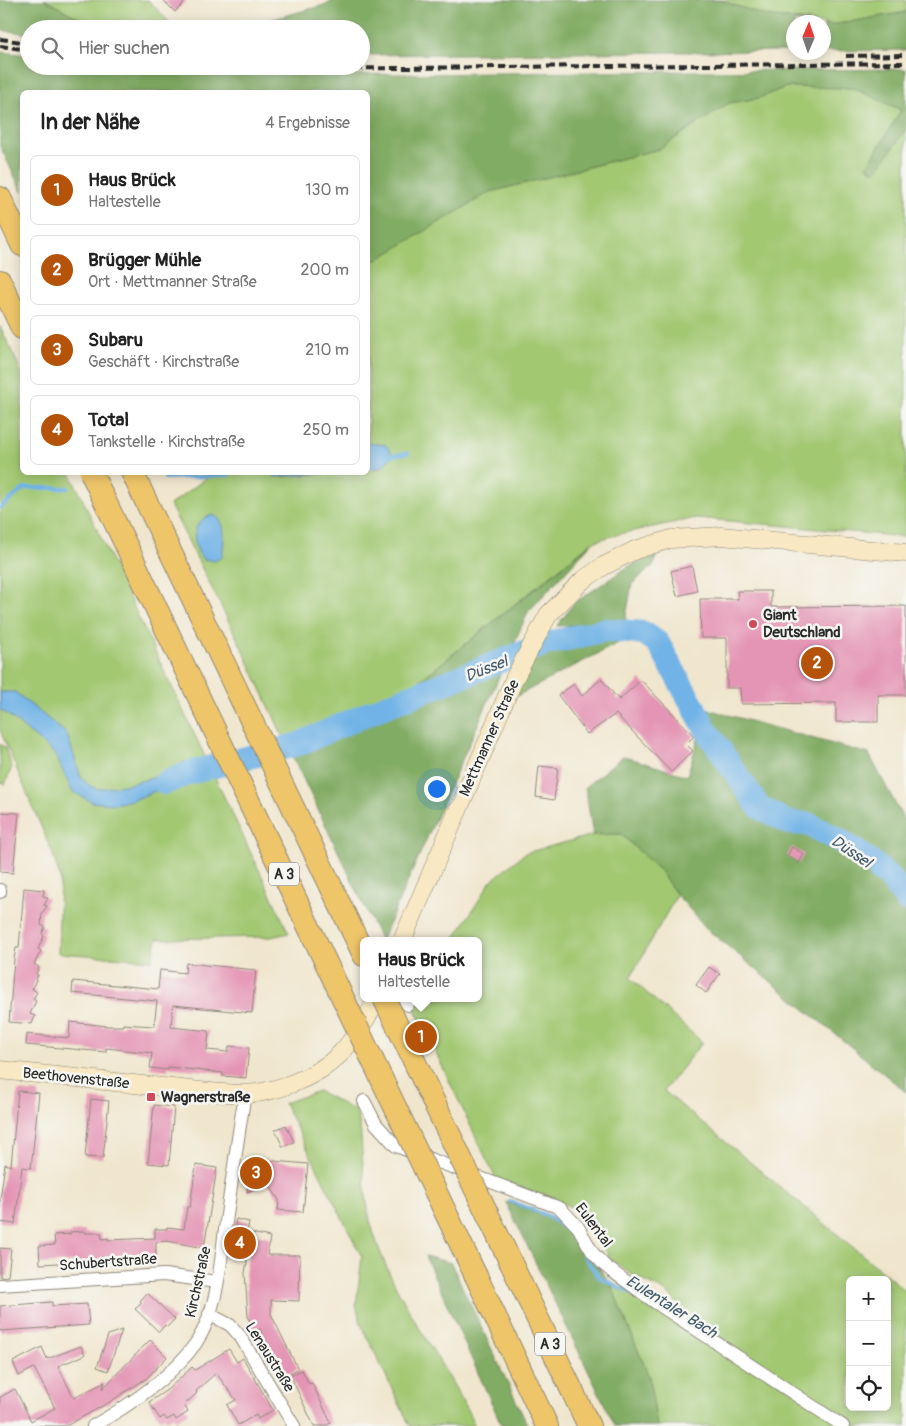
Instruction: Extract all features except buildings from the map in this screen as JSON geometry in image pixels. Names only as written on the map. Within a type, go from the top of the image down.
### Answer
[{"type":"highway","points":[[0,198],[20,241]]},
{"type":"highway","points":[[0,281],[20,324]]},
{"type":"highway","name":"A 3","points":[[92,475],[547,1426]]},
{"type":"highway","name":"A 3","points":[[133,475],[360,947]]},
{"type":"highway","name":"A 3","points":[[386,1002],[589,1426]]},
{"type":"main road","name":"Mettmanner Straße","points":[[404,937],[516,675],[548,615],[583,580],[602,567],[635,550],[671,539],[721,536],[906,552]]},
{"type":"main road","name":"Beethovenstraße","points":[[0,1071],[152,1087],[245,1094],[272,1090],[321,1070],[340,1055],[376,1002]]},
{"type":"street","name":"Kirchstraße","points":[[93,1426],[133,1401],[184,1358],[196,1342],[210,1314],[217,1282],[245,1094]]},
{"type":"street","name":"Eulental","points":[[364,1101],[376,1124],[396,1146],[560,1208],[578,1227],[593,1253],[605,1266],[656,1303],[842,1426]]},
{"type":"street","name":"Schubertstraße","points":[[0,1286],[164,1275],[217,1282]]},
{"type":"street","name":"Lenaustraße","points":[[210,1314],[230,1325],[240,1336],[294,1426]]},
{"type":"green space","points":[[0,0],[46,0],[80,19],[88,20],[20,20],[20,33],[0,30]]},
{"type":"green space","points":[[46,0],[148,0],[167,20],[88,20],[80,19]]},
{"type":"green space","points":[[335,0],[719,0],[767,16],[786,18],[786,51],[370,55],[370,20],[269,20],[321,6]]},
{"type":"green space","points":[[719,0],[906,0],[906,12],[832,25],[831,15],[786,15],[786,19],[767,16]]},
{"type":"green space","points":[[906,12],[906,50],[831,51],[832,25]]},
{"type":"green space","points":[[0,52],[20,54],[20,75],[370,75],[906,69],[906,129],[876,172],[867,167],[901,110],[853,88],[786,87],[759,98],[729,103],[659,149],[490,192],[370,264],[370,90],[20,90],[20,188],[0,146]]},
{"type":"green space","points":[[786,87],[853,88],[901,110],[867,167],[876,171],[906,129],[906,537],[696,518],[619,534],[592,542],[417,683],[286,743],[243,650],[170,505],[210,475],[370,475],[370,264],[490,192],[659,149],[729,103],[759,98]]},
{"type":"green space","points":[[0,326],[20,369],[20,475],[71,475],[289,933],[271,937],[157,939],[152,960],[58,953],[60,877],[52,852],[0,730]]},
{"type":"green space","points":[[592,543],[528,612],[383,937],[379,937],[286,743],[417,683]]},
{"type":"green space","points":[[657,555],[654,565],[632,584],[625,622],[557,626],[574,603],[629,566]]},
{"type":"green space","points":[[613,637],[624,640],[513,698],[536,653]]},
{"type":"green space","points":[[707,709],[869,754],[906,824],[906,1092],[708,930],[677,895],[660,871],[621,834],[593,835],[585,787],[623,756],[687,776]]},
{"type":"green space","points":[[0,744],[5,747],[12,767],[5,784],[0,783]]},
{"type":"green space","points":[[621,834],[660,871],[677,895],[630,978],[702,1042],[664,1091],[888,1276],[846,1276],[846,1411],[891,1411],[891,1279],[906,1291],[906,1426],[657,1426],[649,1377],[610,1282],[638,1294],[683,1329],[693,1318],[666,1292],[629,1273],[611,1259],[574,1208],[495,1177],[411,1002],[482,1002],[482,937],[456,937],[491,881],[525,853],[593,835]]},
{"type":"green space","points":[[318,1091],[356,1111],[361,1131],[368,1212],[379,1248],[403,1300],[448,1375],[475,1426],[410,1426],[361,1324],[356,1305],[362,1257],[284,1103]]},
{"type":"green space","points":[[506,1202],[560,1220],[610,1282],[649,1377],[657,1426],[615,1426]]},
{"type":"green space","points":[[425,1256],[451,1263],[528,1426],[502,1426]]},
{"type":"water","points":[[370,443],[386,445],[393,455],[381,468],[370,469]]},
{"type":"water","points":[[272,475],[302,475],[275,477]]},
{"type":"water","points":[[213,515],[221,522],[224,533],[222,557],[215,561],[203,559],[195,540],[195,533],[200,522]]},
{"type":"water","points":[[0,692],[15,692],[67,734],[81,778],[90,786],[98,789],[130,784],[159,776],[186,761],[196,774],[136,799],[114,804],[92,802],[72,791],[55,754],[0,710]]},
{"type":"waterway","points":[[388,456],[408,453]]},
{"type":"waterway","points":[[165,478],[229,475]]},
{"type":"waterway","points":[[0,508],[25,488],[68,488]]},
{"type":"waterway","name":"Düssel","points":[[165,783],[189,773],[299,744],[376,710],[545,644],[605,630],[644,633],[658,643],[707,731],[759,807],[789,823],[808,824],[843,842],[874,864],[892,881],[906,900]]},
{"type":"waterway","name":"Eulentaler Bach","points":[[510,1201],[546,1215],[578,1238],[583,1255],[599,1277],[635,1295]]},
{"type":"railway","points":[[0,39],[20,42]]},
{"type":"railway","points":[[0,46],[20,49]]},
{"type":"railway","points":[[846,56],[906,55]]},
{"type":"railway","points":[[370,68],[906,63]]},
{"type":"place","name":"Giant Deutschland","points":[[753,624]]},
{"type":"place","name":"Brügger Mühle","points":[[817,663]]},
{"type":"place","name":"Haus Brück","points":[[421,1037]]},
{"type":"place","name":"Wagnerstraße","points":[[151,1097]]},
{"type":"place","name":"Subaru","points":[[256,1173]]},
{"type":"place","name":"Total","points":[[240,1243]]}]
